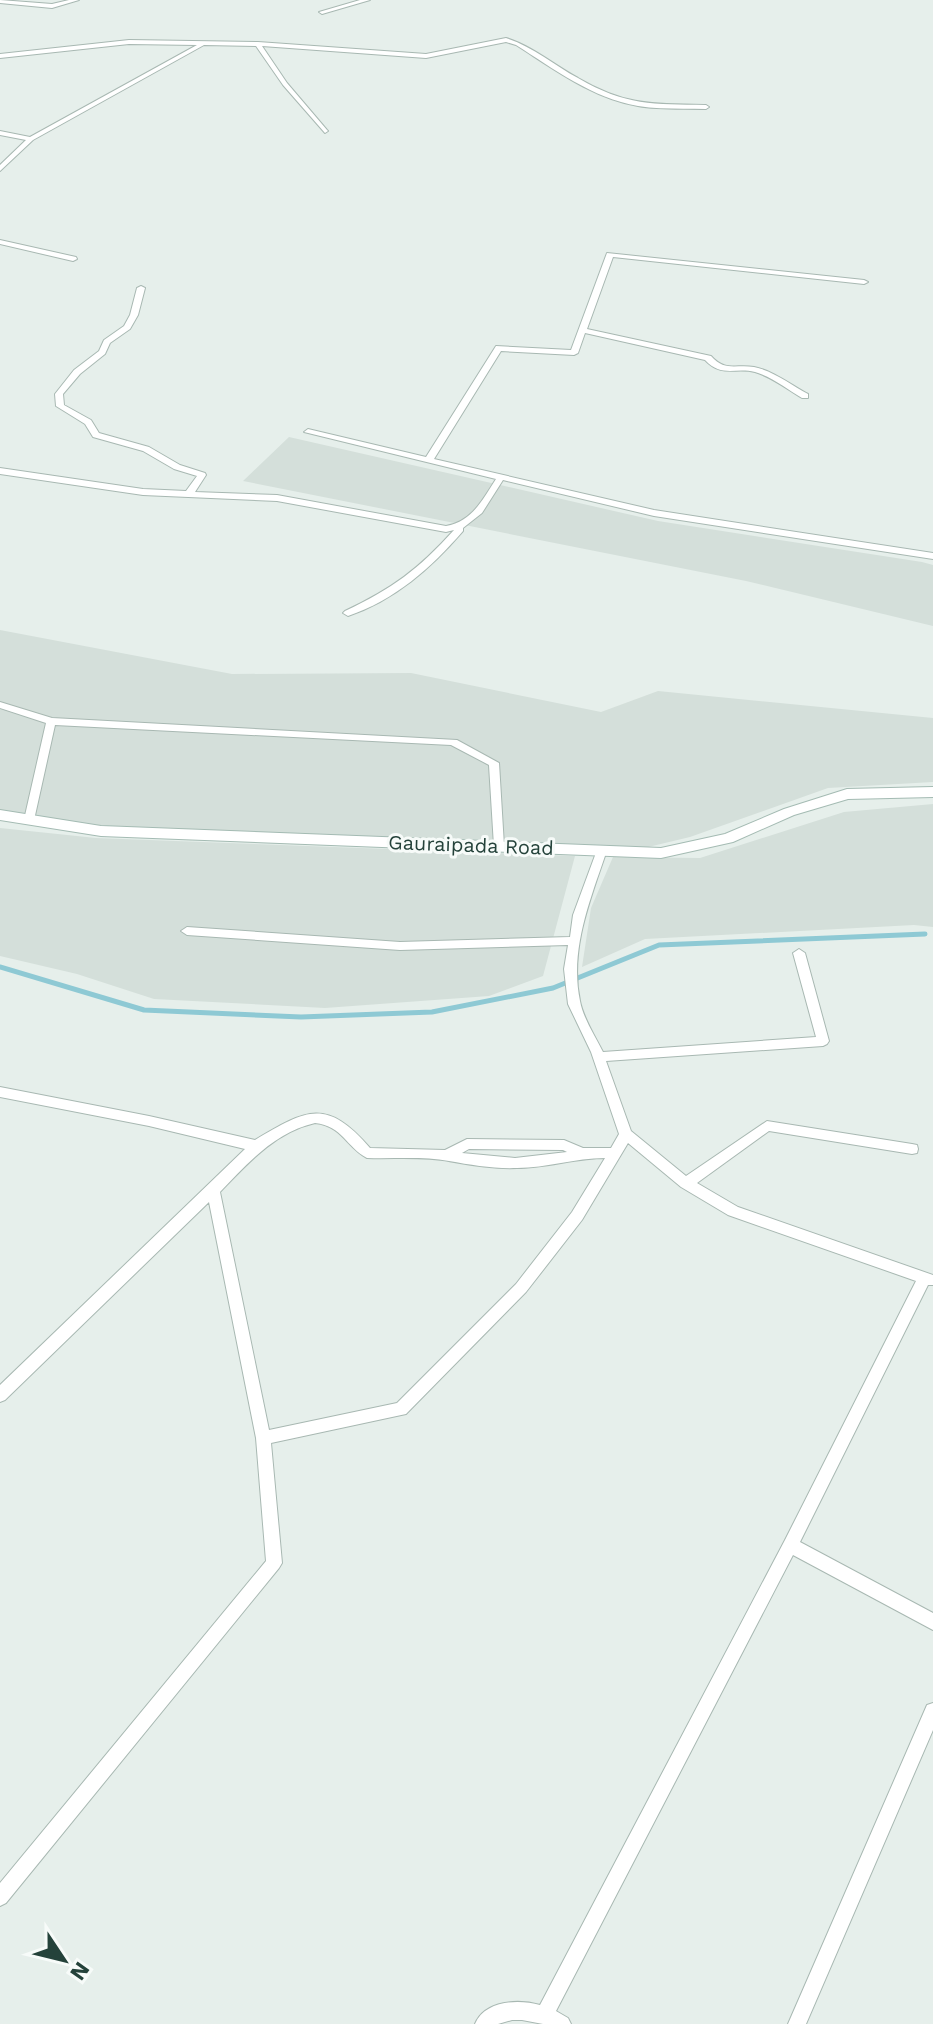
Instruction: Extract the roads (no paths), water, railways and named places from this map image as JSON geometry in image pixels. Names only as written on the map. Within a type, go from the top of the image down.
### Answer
[{"type":"street","points":[[0,1],[52,6],[76,0]]},
{"type":"street","points":[[322,12],[367,0]]},
{"type":"street","points":[[0,56],[107,43],[258,44],[426,56],[506,40],[518,44],[591,89],[636,104],[706,107]]},
{"type":"street","points":[[0,169],[31,139],[204,44]]},
{"type":"street","points":[[258,44],[285,84],[325,131]]},
{"type":"street","points":[[0,133],[31,139]]},
{"type":"street","points":[[0,242],[73,259]]},
{"type":"street","points":[[429,460],[499,348],[574,353],[610,255],[864,282]]},
{"type":"street","points":[[141,288],[134,315],[127,327],[77,372],[59,394],[58,400],[60,406],[88,422],[96,435],[146,449],[177,467],[202,475],[189,494]]},
{"type":"street","points":[[582,330],[708,358],[713,365],[731,372],[752,369],[805,396]]},
{"type":"street","points":[[308,432],[654,513],[933,556]]},
{"type":"street","points":[[0,471],[143,492],[277,498],[460,529]]},
{"type":"street","points":[[348,613],[393,593],[430,564],[460,529],[470,523],[501,477]]},
{"type":"street","points":[[0,705],[51,721],[453,742],[494,763],[499,846]]},
{"type":"street","points":[[29,820],[51,721]]},
{"type":"street","name":"Gauraipada Road","points":[[0,815],[101,831],[661,853],[728,838],[789,812],[847,794],[933,792]]},
{"type":"street","points":[[545,2014],[929,1279],[733,1211],[686,1183],[626,1134],[599,1057],[574,1004],[570,969],[572,941],[602,850]]},
{"type":"street","points":[[187,931],[400,946],[572,941]]},
{"type":"street","points":[[599,1057],[823,1041],[799,953]]},
{"type":"street","points":[[0,1092],[256,1146]]},
{"type":"street","points":[[0,1395],[256,1146],[297,1122],[326,1117],[348,1129],[367,1153],[447,1155],[465,1160],[560,1162],[582,1153],[615,1153]]},
{"type":"street","points":[[686,1183],[767,1126],[912,1149]]},
{"type":"street","points":[[263,1438],[401,1409],[521,1288],[577,1216],[626,1134]]},
{"type":"street","points":[[0,1897],[274,1563],[263,1438],[213,1190]]},
{"type":"street","points":[[790,1545],[933,1622]]},
{"type":"street","points":[[797,2024],[933,1711]]},
{"type":"street","points":[[484,2024],[491,2017],[524,2009],[545,2014],[562,2024]]},
{"type":"waterway","points":[[0,967],[144,1010],[301,1017],[432,1012],[553,988],[659,945],[925,934]]}]
